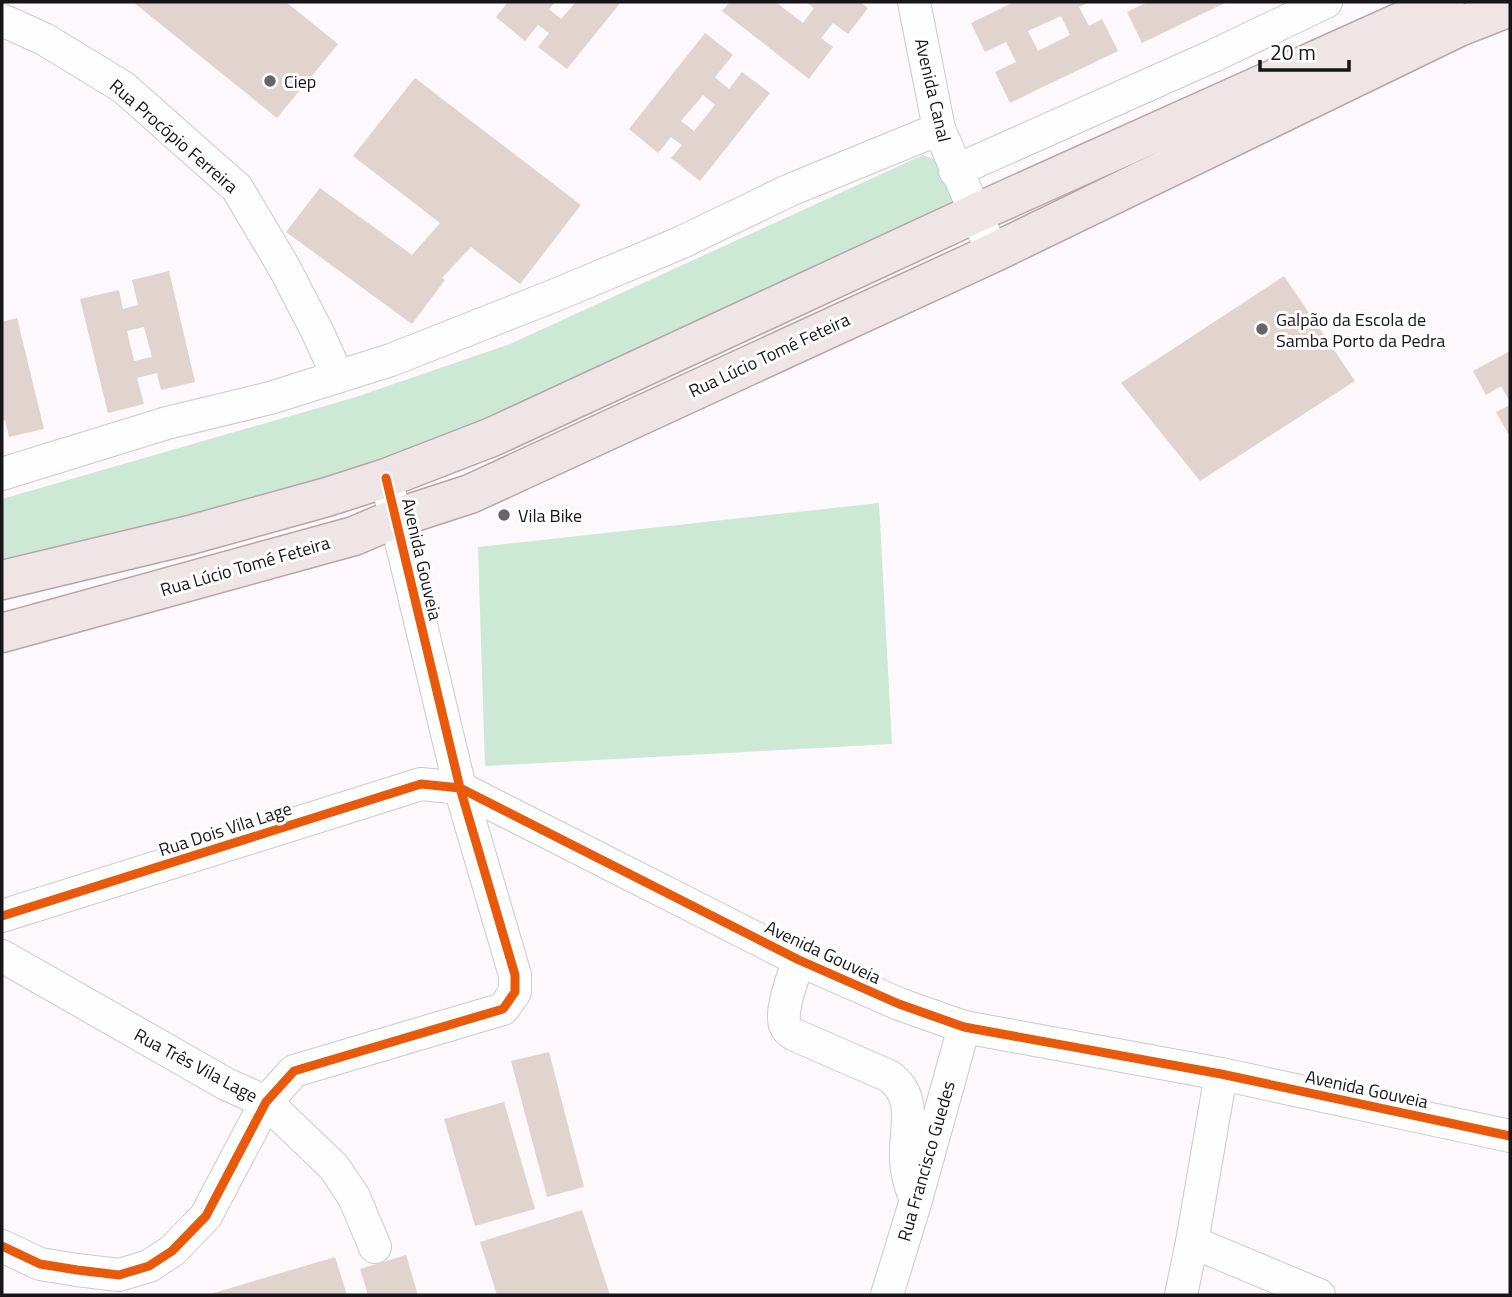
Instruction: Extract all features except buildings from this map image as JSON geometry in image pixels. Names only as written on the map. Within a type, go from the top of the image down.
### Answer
[{"type":"main road","points":[[2,580],[190,535],[327,497],[492,438],[974,214],[1445,2]]},
{"type":"main road","name":"Rua Lúcio Tomé Feteira","points":[[2,633],[354,536],[396,518],[470,494],[993,253],[1459,27],[1510,7]]},
{"type":"street","points":[[955,171],[1213,56],[1326,2]]},
{"type":"street","name":"Avenida Canal","points":[[915,8],[939,129],[993,253]]},
{"type":"street","name":"Rua Procópio Ferreira","points":[[2,20],[44,39],[123,86],[237,188],[285,269],[337,375]]},
{"type":"street","points":[[2,474],[167,424],[270,398],[391,360],[680,243],[790,190],[939,129]]},
{"type":"street","name":"Avenida Gouveia","points":[[386,478],[460,788],[799,960],[899,1004],[964,1027],[1222,1074],[1510,1136]]},
{"type":"street","name":"Rua Dois Vila Lage","points":[[2,916],[421,784],[460,788]]},
{"type":"street","points":[[2,1246],[40,1264],[77,1270],[119,1275],[149,1266],[172,1251],[206,1216],[266,1102],[294,1072],[503,1009],[515,992],[515,975],[460,788]]},
{"type":"street","name":"Rua Três Vila Lage","points":[[2,956],[226,1084],[266,1102],[334,1167],[354,1197],[375,1247]]},
{"type":"street","points":[[799,960],[783,1018],[785,1027],[795,1035],[889,1076],[901,1084],[908,1107],[905,1160],[909,1184],[916,1200]]},
{"type":"street","name":"Rua Francisco Guedes","points":[[887,1295],[964,1027]]},
{"type":"street","points":[[1181,1295],[1222,1074]]},
{"type":"street","points":[[1192,1242],[1319,1295]]},
{"type":"green space","points":[[923,155],[936,160],[957,200],[954,211],[526,407],[373,466],[2,567],[2,499],[356,397],[510,344]]},
{"type":"green space","points":[[879,503],[892,744],[485,766],[478,547]]},
{"type":"cycle path","points":[[2,1246],[40,1264],[77,1270],[119,1275],[149,1266],[172,1251],[206,1216],[266,1102],[294,1071],[503,1009],[515,992],[515,975],[460,788],[386,478]]},
{"type":"cycle path","points":[[2,916],[421,784],[460,788],[799,960],[899,1004],[964,1027],[1221,1074],[1510,1136]]},
{"type":"place","name":"Ciep","points":[[270,81]]},
{"type":"place","name":"Galpão da Escola de Samba Porto da Pedra","points":[[1262,329]]},
{"type":"place","name":"Vila Bike","points":[[504,515]]}]
